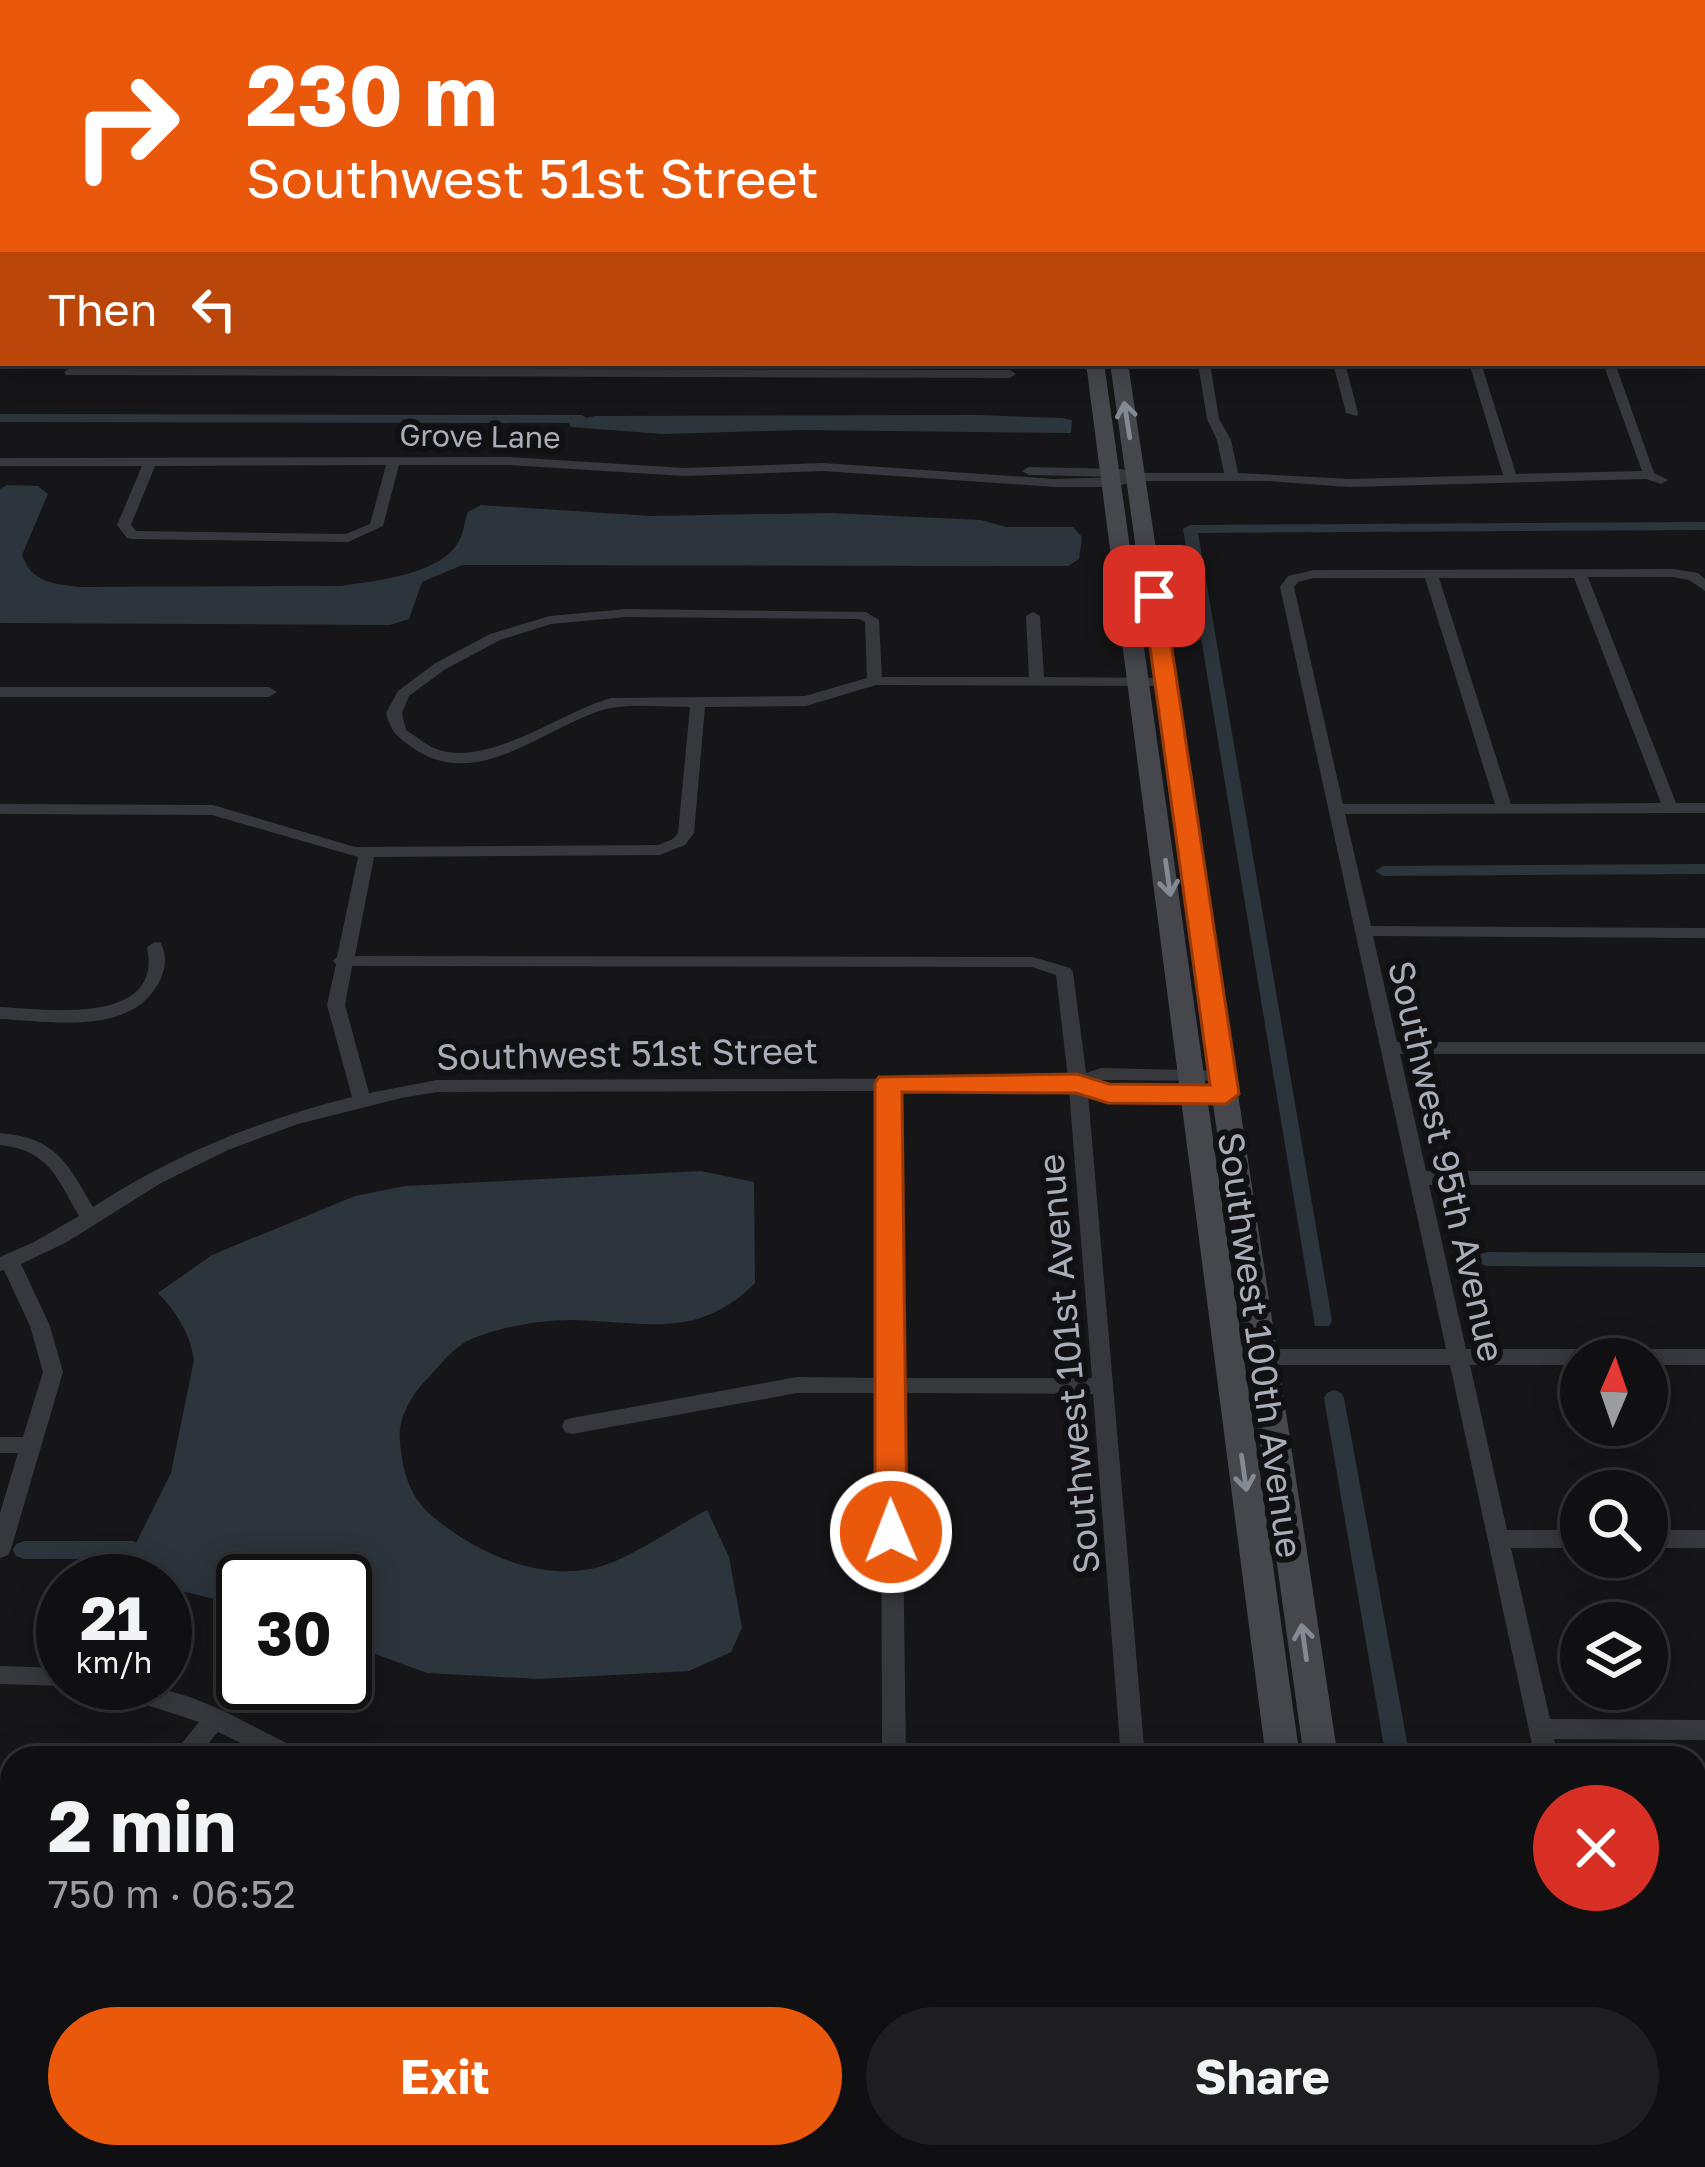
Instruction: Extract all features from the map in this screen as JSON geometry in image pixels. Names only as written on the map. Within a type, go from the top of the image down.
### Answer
[{"type":"main road","name":"Southwest 100th Avenue","points":[[1097,366],[1121,477],[1154,682],[1209,1084],[1244,1357],[1282,1746]]},
{"type":"main road","name":"Southwest 100th Avenue","points":[[1119,366],[1121,477]]},
{"type":"main road","name":"Southwest 100th Avenue","points":[[1244,1357],[1319,1746]]},
{"type":"street","points":[[1204,366],[1213,419],[1224,440],[1232,477]]},
{"type":"street","points":[[1340,366],[1352,413]]},
{"type":"street","points":[[1476,366],[1511,479]]},
{"type":"street","name":"Grove Lane","points":[[0,461],[523,461],[685,472],[823,467],[1040,482],[1121,477],[1332,483],[1654,478],[1610,366]]},
{"type":"street","points":[[70,372],[151,368],[881,368],[1010,374]]},
{"type":"street","points":[[151,462],[124,526],[129,533],[142,538],[348,538],[368,533],[378,522],[394,461]]},
{"type":"street","points":[[1579,573],[1670,808]]},
{"type":"street","points":[[1504,808],[1431,574],[1579,573],[1699,582]]},
{"type":"street","name":"Southwest 95th Avenue","points":[[1431,574],[1314,574],[1293,579],[1287,592],[1545,1746]]},
{"type":"street","points":[[875,681],[876,630],[872,620],[861,615],[591,614],[495,637],[420,679],[403,694],[394,713],[395,724],[406,738],[444,753],[491,754],[525,744],[595,706],[823,699],[875,681],[1154,682]]},
{"type":"street","points":[[1033,616],[1037,682]]},
{"type":"street","points":[[0,692],[269,692]]},
{"type":"street","points":[[0,808],[213,810],[327,848],[367,852],[667,848],[686,833],[698,701]]},
{"type":"street","points":[[1335,809],[1705,808]]},
{"type":"street","points":[[362,1099],[338,1023],[342,962],[367,852]]},
{"type":"street","points":[[1362,931],[1705,933]]},
{"type":"street","points":[[0,1012],[110,1012],[131,1006],[149,989],[158,960],[155,947]]},
{"type":"street","name":"Southwest 101st Avenue","points":[[342,962],[1033,962],[1060,968],[1067,978],[1077,1084],[1132,1746]]},
{"type":"street","points":[[1389,1048],[1705,1048]]},
{"type":"street","name":"Southwest 51st Street","points":[[5,1262],[198,1158],[362,1099],[480,1083],[1077,1084],[1108,1094],[1209,1084]]},
{"type":"street","points":[[889,1083],[894,1746]]},
{"type":"street","points":[[0,1139],[32,1142],[56,1160],[89,1217]]},
{"type":"street","points":[[1419,1178],[1705,1178]]},
{"type":"street","points":[[0,1549],[53,1372],[40,1325],[5,1262]]},
{"type":"street","points":[[1244,1357],[1705,1357]]},
{"type":"street","points":[[572,1426],[797,1385],[1103,1386]]},
{"type":"street","points":[[0,1444],[32,1445]]},
{"type":"street","points":[[1500,1539],[1560,1539]]},
{"type":"street","points":[[1668,1539],[1705,1539]]},
{"type":"street","points":[[0,1676],[36,1677]]},
{"type":"street","points":[[192,1710],[271,1746]]},
{"type":"street","points":[[192,1746],[216,1718]]},
{"type":"street","points":[[1541,1729],[1705,1730]]},
{"type":"shaded area","points":[[595,416],[1062,418],[1072,420],[1071,433],[801,430],[663,434],[571,427],[568,422]]},
{"type":"shaded area","points":[[38,486],[48,494],[22,555],[26,564],[44,580],[79,587],[340,586],[388,579],[438,562],[461,538],[468,512],[481,505],[651,516],[830,513],[981,520],[1006,527],[1073,527],[1082,537],[1079,559],[1068,566],[462,565],[422,582],[409,619],[390,625],[0,623],[0,489]]},
{"type":"shaded area","points":[[701,1171],[754,1182],[755,1283],[734,1301],[713,1313],[671,1324],[551,1321],[469,1340],[416,1392],[406,1408],[400,1434],[409,1483],[424,1508],[483,1550],[522,1565],[564,1571],[599,1567],[707,1510],[729,1557],[742,1628],[731,1652],[689,1671],[539,1679],[427,1673],[372,1653],[372,1554],[216,1554],[216,1599],[192,1594],[192,1554],[130,1554],[171,1473],[194,1360],[182,1324],[158,1293],[212,1255],[355,1196],[405,1186]]},
{"type":"waterway","points":[[0,418],[582,419]]},
{"type":"waterway","points":[[1322,1321],[1190,529],[1705,526]]},
{"type":"waterway","points":[[1383,871],[1705,869]]},
{"type":"waterway","points":[[1488,1259],[1705,1260]]},
{"type":"waterway","points":[[1334,1398],[1396,1746]]},
{"type":"waterway","points":[[24,1550],[133,1550]]},
{"type":"route","points":[[891,1532],[889,1083],[1077,1084],[1108,1094],[1226,1094],[1154,596]]}]
